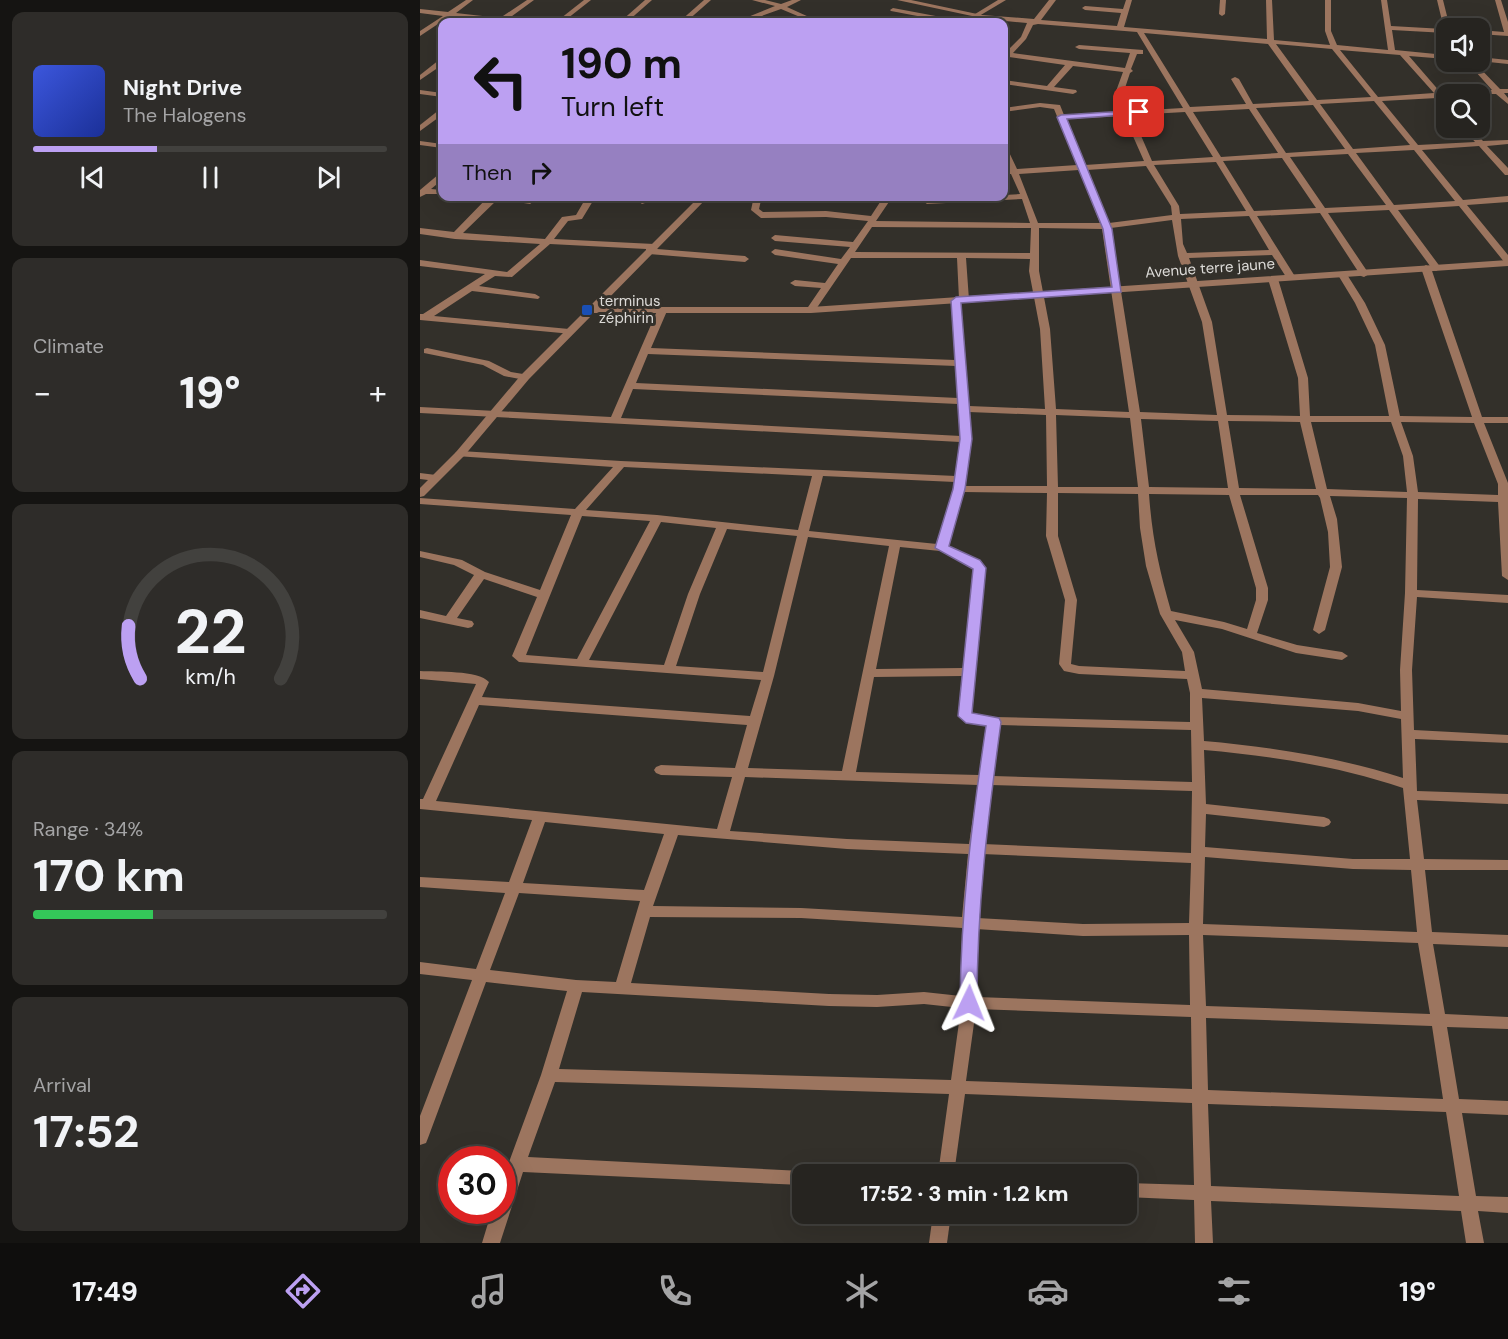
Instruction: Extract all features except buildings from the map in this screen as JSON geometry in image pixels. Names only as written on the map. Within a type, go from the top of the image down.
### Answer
[{"type":"street","points":[[442,18],[470,0]]},
{"type":"street","points":[[506,18],[531,0]]},
{"type":"street","points":[[564,18],[588,0]]},
{"type":"street","points":[[628,18],[649,0]]},
{"type":"street","points":[[687,18],[708,0]]},
{"type":"street","points":[[755,0],[781,7],[807,18]]},
{"type":"street","points":[[754,18],[798,0]]},
{"type":"street","points":[[900,0],[998,18]]},
{"type":"street","points":[[972,18],[1003,0]]},
{"type":"street","points":[[1008,53],[1024,38],[1032,23],[1053,0]]},
{"type":"street","points":[[1119,30],[1129,0]]},
{"type":"street","points":[[1222,14],[1223,0]]},
{"type":"street","points":[[1269,0],[1271,43],[1312,102],[1352,152],[1431,268],[1478,420],[1503,484],[1506,499],[1508,576]]},
{"type":"street","points":[[1328,0],[1328,31],[1335,48],[1463,203],[1508,262]]},
{"type":"street","points":[[1384,0],[1392,53]]},
{"type":"street","points":[[1440,0],[1444,18]]},
{"type":"street","points":[[1490,33],[1508,34],[1498,0]]},
{"type":"street","points":[[1085,8],[1125,11]]},
{"type":"street","points":[[893,10],[936,18]]},
{"type":"street","points":[[420,11],[474,18]]},
{"type":"street","points":[[1008,20],[1436,56]]},
{"type":"street","points":[[420,34],[438,21]]},
{"type":"street","points":[[1388,28],[1436,29]]},
{"type":"street","points":[[1140,32],[1290,278]]},
{"type":"street","points":[[1079,47],[1154,53]]},
{"type":"street","points":[[1134,52],[1119,94],[1148,162],[1175,206],[1182,256],[1207,322],[1234,492],[1262,588],[1262,600],[1251,634]]},
{"type":"street","points":[[1403,54],[1436,86]]},
{"type":"street","points":[[1008,55],[1129,71]]},
{"type":"street","points":[[1490,61],[1508,62]]},
{"type":"street","points":[[1048,89],[1071,63]]},
{"type":"street","points":[[420,78],[438,65]]},
{"type":"street","points":[[1479,72],[1508,102]]},
{"type":"street","points":[[1235,79],[1249,105],[1364,274]]},
{"type":"street","points":[[1008,83],[1073,92]]},
{"type":"street","points":[[1490,92],[1508,91]]},
{"type":"street","points":[[420,92],[438,94]]},
{"type":"street","points":[[1061,117],[1436,96]]},
{"type":"street","points":[[1008,110],[1052,105],[1057,108],[1106,226],[1117,290],[1152,566],[1166,614],[1188,652],[1193,675],[1196,693],[1199,787],[1196,929],[1204,1243]]},
{"type":"street","points":[[420,129],[438,115]]},
{"type":"street","points":[[1476,138],[1508,173]]},
{"type":"street","points":[[1193,675],[1079,670],[1066,666],[1071,600],[1052,536],[1053,490],[1046,329],[1037,295],[1035,226],[1025,196],[1009,172],[1508,142]]},
{"type":"street","points":[[420,143],[438,145]]},
{"type":"street","points":[[422,192],[438,179]]},
{"type":"street","points":[[422,192],[438,192]]},
{"type":"street","points":[[1008,197],[1025,196]]},
{"type":"street","points":[[757,201],[755,210],[761,214],[826,214],[874,222],[1106,226],[1177,217],[1321,211],[1508,199]]},
{"type":"street","points":[[455,236],[491,201]]},
{"type":"street","points":[[420,263],[512,274],[548,241],[565,219],[579,217],[589,201]]},
{"type":"street","points":[[420,494],[460,454],[525,377],[700,201]]},
{"type":"street","points":[[812,310],[825,286],[874,222],[886,201]]},
{"type":"street","points":[[420,231],[455,236],[652,249],[745,259]]},
{"type":"street","points":[[775,238],[855,245]]},
{"type":"street","points":[[775,252],[845,259],[1035,256]]},
{"type":"street","points":[[1182,256],[1275,252]]},
{"type":"street","points":[[942,548],[960,484],[966,439],[960,363],[961,257]]},
{"type":"street","name":"Avenue terre jaune","points":[[590,310],[812,310],[1364,274],[1508,262]]},
{"type":"street","points":[[422,318],[493,273]]},
{"type":"street","points":[[1343,275],[1360,303],[1380,345],[1395,419],[1407,456],[1413,496],[1411,593],[1406,670],[1410,790],[1425,938],[1475,1243]]},
{"type":"street","points":[[1273,279],[1303,378],[1305,419],[1322,492],[1328,498],[1331,514],[1336,573],[1319,630]]},
{"type":"street","points":[[795,283],[825,286]]},
{"type":"street","points":[[470,288],[535,297]]},
{"type":"street","points":[[615,420],[647,351],[662,311]]},
{"type":"street","points":[[422,318],[569,332]]},
{"type":"street","points":[[427,351],[486,363],[508,374],[525,377]]},
{"type":"street","points":[[647,351],[960,363]]},
{"type":"street","points":[[631,386],[1134,416],[1508,420]]},
{"type":"street","points":[[420,410],[966,439]]},
{"type":"street","points":[[460,454],[621,465],[818,473],[1053,490],[1322,492],[1506,499]]},
{"type":"street","points":[[621,465],[578,512],[518,656],[523,659],[582,661],[768,676]]},
{"type":"street","points":[[722,835],[768,676],[805,534],[818,473]]},
{"type":"street","points":[[420,476],[436,478]]},
{"type":"street","points":[[420,501],[657,518],[942,548],[975,563],[980,568],[965,716],[994,722],[1196,726]]},
{"type":"street","points":[[582,661],[657,518]]},
{"type":"street","points":[[669,669],[694,594],[722,526]]},
{"type":"street","points":[[848,776],[895,543]]},
{"type":"street","points":[[420,554],[458,562],[481,574],[543,595]]},
{"type":"street","points":[[449,620],[481,574]]},
{"type":"street","points":[[1411,593],[1508,599]]},
{"type":"street","points":[[420,614],[468,624]]},
{"type":"street","points":[[1166,614],[1251,634],[1296,649],[1342,656]]},
{"type":"street","points":[[868,673],[968,672]]},
{"type":"street","points":[[420,675],[480,680],[483,686],[423,804],[722,835],[975,849],[1196,855],[1353,864],[1508,865]]},
{"type":"street","points":[[1196,693],[1358,707],[1407,716]]},
{"type":"street","points":[[475,701],[754,721]]},
{"type":"street","points":[[947,1164],[969,1003],[969,926],[975,849],[994,722]]},
{"type":"street","points":[[1408,734],[1508,739]]},
{"type":"street","points":[[1197,745],[1338,764],[1370,771],[1410,790],[1508,799]]},
{"type":"street","points":[[661,770],[1199,787]]},
{"type":"street","points":[[1199,808],[1324,822]]},
{"type":"street","points":[[420,1138],[541,815]]},
{"type":"street","points":[[622,989],[649,896],[673,829]]},
{"type":"street","points":[[420,882],[649,896]]},
{"type":"street","points":[[645,911],[801,913],[969,926],[1083,930],[1196,929],[1508,941]]},
{"type":"street","points":[[420,968],[576,986],[838,1000],[924,998],[969,1003],[1508,1023]]},
{"type":"street","points":[[576,986],[549,1075],[516,1164],[792,1178]]},
{"type":"street","points":[[549,1075],[765,1080],[1508,1108]]},
{"type":"street","points":[[1137,1190],[1508,1206]]},
{"type":"street","points":[[491,1243],[497,1224]]},
{"type":"street","points":[[938,1243],[941,1224]]},
{"type":"place","name":"terminus zéphirin","points":[[587,310]]},
{"type":"route","points":[[969,1003],[969,926],[975,849],[994,722],[965,716],[980,568],[975,563],[942,548],[959,489],[966,439],[956,301],[1117,290],[1107,229],[1061,117],[1139,112]]}]
